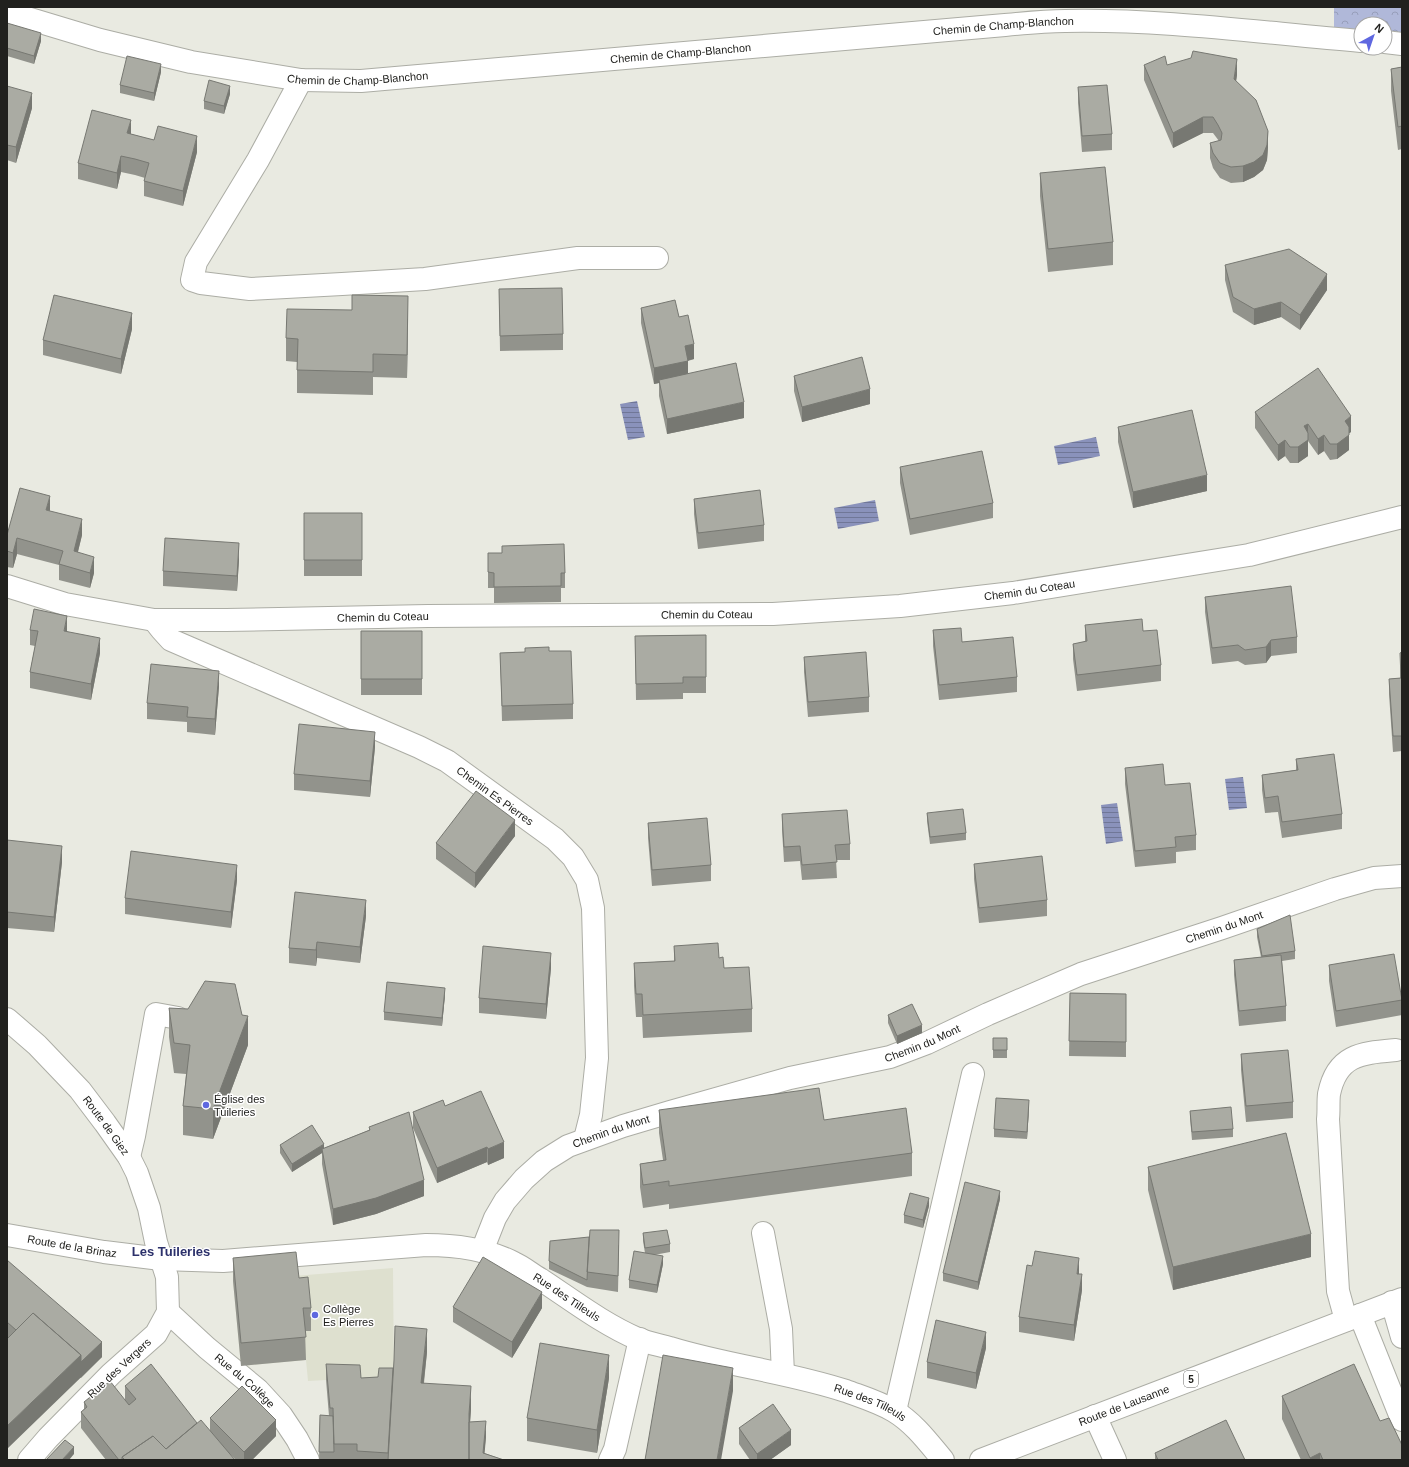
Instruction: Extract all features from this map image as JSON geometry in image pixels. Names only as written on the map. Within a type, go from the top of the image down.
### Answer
[{"type":"street","name":"Chemin de Champ-Blanchon","points":[[7,12],[100,40],[191,62],[301,80],[361,81],[1065,21],[1130,22],[1208,26],[1353,39]]},
{"type":"street","points":[[301,80],[258,160],[196,262],[192,280],[201,283],[250,289],[425,279],[578,258],[657,258]]},
{"type":"street","name":"Chemin du Coteau","points":[[7,586],[65,604],[154,620],[428,616],[773,614],[900,606],[1013,594],[1249,555],[1402,517]]},
{"type":"street","name":"Chemin Es Pierres","points":[[154,620],[172,640],[419,747],[447,761],[555,839],[573,857],[587,880],[593,908],[597,1058],[591,1115],[585,1139]]},
{"type":"street","name":"Chemin du Mont","points":[[482,1251],[495,1218],[505,1201],[524,1179],[544,1161],[568,1146],[585,1139],[670,1112],[790,1078],[890,1057],[927,1043],[988,1014],[1081,974],[1335,889],[1374,878],[1402,876]]},
{"type":"street","points":[[129,1157],[156,1014],[178,1018]]},
{"type":"street","name":"Route de Giez","points":[[7,1019],[37,1045],[80,1090],[129,1157],[137,1173],[149,1208],[156,1242],[162,1259]]},
{"type":"street","points":[[1396,1050],[1371,1052],[1354,1056],[1344,1063],[1335,1076],[1329,1094],[1328,1119],[1338,1291],[1353,1317],[1402,1420]]},
{"type":"street","points":[[895,1411],[973,1074]]},
{"type":"street","points":[[763,1233],[781,1329],[783,1374]]},
{"type":"street","name":"Route de la Brinaz","points":[[9,1239],[162,1259]]},
{"type":"street","name":"Rue des Tilleuls","points":[[162,1259],[223,1261],[426,1245],[448,1245],[482,1251],[515,1263],[612,1327],[640,1339],[701,1358],[783,1374],[844,1390],[895,1411],[920,1432],[943,1460]]},
{"type":"street","points":[[162,1259],[167,1277],[168,1312]]},
{"type":"street","points":[[1397,1300],[1402,1337]]},
{"type":"street","name":"Route de Lausanne","points":[[981,1460],[1397,1300]]},
{"type":"street","name":"Rue des Vergers","points":[[29,1460],[48,1438],[111,1374],[156,1334],[168,1312]]},
{"type":"street","name":"Rue du Collège","points":[[168,1312],[207,1348],[258,1390],[281,1415],[297,1439],[308,1460]]},
{"type":"street","points":[[610,1460],[615,1449],[640,1339]]},
{"type":"street","points":[[1095,1416],[1115,1460]]},
{"type":"shaded area","points":[[637,401],[645,437],[628,440],[620,404]]},
{"type":"shaded area","points":[[1096,437],[1100,456],[1058,465],[1054,446]]},
{"type":"shaded area","points":[[875,500],[879,521],[838,529],[834,508]]},
{"type":"shaded area","points":[[1243,777],[1247,808],[1229,810],[1225,779]]},
{"type":"shaded area","points":[[1117,803],[1123,841],[1106,844],[1101,805]]},
{"type":"shaded area","name":"Collège Es Pierres","points":[[393,1268],[394,1383],[326,1380],[308,1381],[306,1360],[241,1366],[233,1281]]},
{"type":"green space","points":[[1334,7],[1402,7],[1402,44],[1393,43],[1393,16],[1353,16],[1353,40],[1334,38]]},
{"type":"building","points":[[7,23],[41,33],[34,56],[7,48]]},
{"type":"building","points":[[1193,51],[1237,59],[1234,79],[1256,100],[1268,131],[1267,145],[1263,155],[1254,162],[1243,166],[1231,167],[1220,163],[1213,153],[1210,143],[1221,140],[1222,133],[1213,117],[1203,117],[1173,133],[1144,65],[1165,56],[1167,65],[1191,58]]},
{"type":"building","points":[[127,56],[161,64],[154,93],[120,85]]},
{"type":"building","points":[[1402,67],[1402,126],[1398,127],[1391,69]]},
{"type":"building","points":[[209,80],[230,86],[224,106],[204,101]]},
{"type":"building","points":[[1107,85],[1112,134],[1082,136],[1078,87]]},
{"type":"building","points":[[7,86],[32,93],[16,147],[7,145]]},
{"type":"building","points":[[92,110],[131,120],[127,133],[154,140],[158,126],[197,136],[183,191],[144,181],[149,163],[135,159],[121,156],[117,173],[78,163]]},
{"type":"building","points":[[1105,167],[1113,242],[1048,249],[1040,173]]},
{"type":"building","points":[[1289,249],[1327,274],[1300,315],[1281,302],[1254,309],[1233,297],[1225,265]]},
{"type":"building","points":[[562,288],[563,334],[500,336],[499,289]]},
{"type":"building","points":[[54,295],[132,313],[121,359],[43,340]]},
{"type":"building","points":[[352,295],[408,296],[407,355],[373,354],[373,372],[297,370],[298,339],[286,338],[287,309],[352,310]]},
{"type":"building","points":[[675,300],[679,317],[688,315],[694,344],[685,346],[688,361],[654,368],[641,308]]},
{"type":"building","points":[[862,357],[870,389],[802,407],[794,376]]},
{"type":"building","points":[[736,363],[744,402],[667,419],[659,380]]},
{"type":"building","points":[[1318,368],[1351,416],[1345,421],[1349,427],[1349,435],[1337,444],[1330,444],[1324,435],[1318,439],[1308,424],[1304,426],[1308,433],[1308,440],[1298,447],[1290,447],[1285,440],[1278,445],[1255,412]]},
{"type":"building","points":[[1192,410],[1207,475],[1133,492],[1118,427]]},
{"type":"building","points":[[982,451],[993,503],[910,519],[900,467]]},
{"type":"building","points":[[20,488],[50,496],[46,510],[82,519],[74,551],[94,557],[90,573],[59,564],[63,551],[17,538],[13,553],[7,551],[7,535]]},
{"type":"building","points":[[760,490],[764,525],[698,533],[694,499]]},
{"type":"building","points":[[304,513],[362,513],[362,560],[304,560]]},
{"type":"building","points":[[165,538],[239,543],[237,576],[163,571]]},
{"type":"building","points":[[564,544],[565,573],[561,573],[561,586],[494,587],[494,573],[488,572],[488,553],[502,553],[502,546]]},
{"type":"building","points":[[1291,586],[1297,637],[1271,640],[1266,647],[1245,650],[1238,645],[1212,648],[1205,597]]},
{"type":"building","points":[[34,609],[67,616],[64,631],[100,638],[91,684],[30,672],[38,631],[30,630]]},
{"type":"building","points":[[1142,619],[1143,631],[1157,630],[1161,665],[1077,675],[1073,644],[1087,641],[1085,625]]},
{"type":"building","points":[[961,628],[962,642],[1013,637],[1017,677],[939,685],[933,630]]},
{"type":"building","points":[[361,631],[422,631],[422,679],[361,679]]},
{"type":"building","points":[[706,635],[706,677],[683,677],[683,683],[636,684],[635,636]]},
{"type":"building","points":[[549,647],[549,651],[571,651],[573,704],[502,706],[500,653],[525,652],[525,648]]},
{"type":"building","points":[[866,652],[869,697],[808,702],[804,657]]},
{"type":"building","points":[[1402,652],[1402,736],[1393,736],[1389,679],[1401,678],[1400,653]]},
{"type":"building","points":[[151,664],[219,671],[215,719],[187,717],[188,707],[147,703]]},
{"type":"building","points":[[299,724],[375,732],[370,781],[294,774]]},
{"type":"building","points":[[1334,754],[1342,814],[1282,822],[1278,796],[1265,798],[1262,775],[1298,770],[1296,759]]},
{"type":"building","points":[[1163,764],[1165,785],[1190,783],[1196,835],[1175,837],[1176,847],[1135,851],[1125,768]]},
{"type":"building","points":[[476,791],[515,820],[475,873],[436,843]]},
{"type":"building","points":[[963,809],[966,833],[930,837],[927,813]]},
{"type":"building","points":[[847,810],[850,844],[835,845],[837,862],[802,865],[800,846],[784,847],[782,814]]},
{"type":"building","points":[[707,818],[711,865],[652,870],[648,823]]},
{"type":"building","points":[[7,840],[62,846],[54,917],[7,912]]},
{"type":"building","points":[[131,851],[237,865],[231,912],[125,898]]},
{"type":"building","points":[[1042,856],[1047,900],[979,908],[974,864]]},
{"type":"building","points":[[295,892],[366,900],[360,947],[317,942],[316,950],[289,948]]},
{"type":"building","points":[[1290,915],[1295,951],[1262,956],[1257,929]]},
{"type":"building","points":[[718,943],[719,958],[723,957],[724,968],[749,967],[752,1009],[643,1015],[642,994],[636,994],[634,963],[675,961],[674,946]]},
{"type":"building","points":[[483,946],[551,953],[546,1004],[479,998]]},
{"type":"building","points":[[1394,954],[1402,1000],[1336,1011],[1329,965]]},
{"type":"building","points":[[1281,955],[1286,1006],[1239,1011],[1234,960]]},
{"type":"building","name":"Église des Tuileries","points":[[205,981],[235,984],[242,1015],[248,1016],[213,1109],[183,1106],[190,1045],[174,1043],[169,1008],[188,1009]]},
{"type":"building","points":[[387,982],[445,988],[442,1018],[384,1012]]},
{"type":"building","points":[[1070,993],[1126,994],[1126,1042],[1069,1041]]},
{"type":"building","points":[[912,1004],[922,1025],[897,1036],[888,1015]]},
{"type":"building","points":[[993,1038],[1007,1038],[1007,1050],[993,1050]]},
{"type":"building","points":[[1288,1050],[1293,1102],[1246,1106],[1241,1054]]},
{"type":"building","points":[[819,1088],[824,1120],[906,1108],[912,1153],[669,1186],[669,1181],[643,1185],[640,1164],[666,1160],[659,1110]]},
{"type":"building","points":[[481,1091],[504,1142],[488,1149],[487,1147],[437,1168],[413,1112],[443,1100],[445,1106]]},
{"type":"building","points":[[996,1098],[1029,1100],[1027,1132],[994,1129]]},
{"type":"building","points":[[1231,1107],[1233,1129],[1192,1132],[1190,1111]]},
{"type":"building","points":[[409,1112],[424,1180],[376,1198],[333,1209],[322,1149],[370,1130],[369,1127]]},
{"type":"building","points":[[312,1125],[324,1144],[292,1164],[280,1145]]},
{"type":"building","points":[[1286,1133],[1311,1234],[1173,1267],[1148,1167]]},
{"type":"building","points":[[965,1182],[1000,1191],[978,1282],[943,1273]]},
{"type":"building","points":[[910,1193],[929,1198],[923,1220],[904,1215]]},
{"type":"building","points":[[590,1230],[619,1230],[618,1276],[587,1272]]},
{"type":"building","points":[[667,1230],[670,1244],[645,1248],[643,1233]]},
{"type":"building","points":[[589,1237],[587,1280],[549,1261],[550,1241]]},
{"type":"building","points":[[634,1251],[663,1256],[657,1285],[629,1280]]},
{"type":"building","points":[[1035,1251],[1079,1258],[1077,1274],[1082,1274],[1074,1325],[1019,1317],[1027,1265],[1032,1266]]},
{"type":"building","points":[[296,1252],[299,1278],[308,1277],[311,1308],[303,1308],[306,1337],[241,1343],[233,1258]]},
{"type":"building","points":[[483,1257],[542,1292],[512,1342],[453,1307]]},
{"type":"building","points":[[7,1260],[102,1342],[81,1362],[81,1355],[33,1313],[16,1330],[7,1322]]},
{"type":"building","points":[[33,1313],[81,1355],[7,1426],[7,1339]]},
{"type":"building","points":[[936,1320],[986,1332],[976,1373],[927,1362]]},
{"type":"building","points":[[395,1326],[427,1329],[421,1383],[471,1386],[469,1414],[469,1460],[388,1460]]},
{"type":"building","points":[[540,1343],[609,1355],[597,1430],[527,1418]]},
{"type":"building","points":[[663,1355],[733,1368],[717,1460],[645,1460]]},
{"type":"building","points":[[151,1364],[197,1423],[166,1449],[153,1436],[122,1457],[122,1460],[119,1460],[81,1412],[87,1407],[84,1402],[110,1381],[129,1405],[136,1399],[125,1386]]},
{"type":"building","points":[[326,1364],[360,1365],[361,1378],[378,1377],[379,1368],[393,1368],[388,1453],[357,1451],[357,1444],[334,1444],[333,1408],[330,1408]]},
{"type":"building","points":[[1354,1364],[1380,1421],[1389,1418],[1402,1445],[1402,1460],[1323,1460],[1320,1453],[1310,1458],[1282,1396]]},
{"type":"building","points":[[242,1386],[276,1420],[244,1452],[210,1418]]},
{"type":"building","points":[[773,1404],[791,1430],[757,1454],[739,1428]]},
{"type":"building","points":[[320,1415],[333,1416],[334,1452],[319,1452]]},
{"type":"building","points":[[201,1420],[235,1460],[125,1460],[122,1457],[153,1436],[166,1449]]},
{"type":"building","points":[[1226,1420],[1245,1460],[1158,1460],[1155,1453]]},
{"type":"building","points":[[486,1421],[483,1453],[504,1460],[469,1460],[469,1422]]},
{"type":"building","points":[[65,1440],[74,1447],[62,1460],[46,1460]]},
{"type":"place","name":"Église des Tuileries","points":[[206,1105]]},
{"type":"place","name":"Collège Es Pierres","points":[[315,1315]]},
{"type":"district","name":"Les Tuileries","points":[[171,1251]]}]
